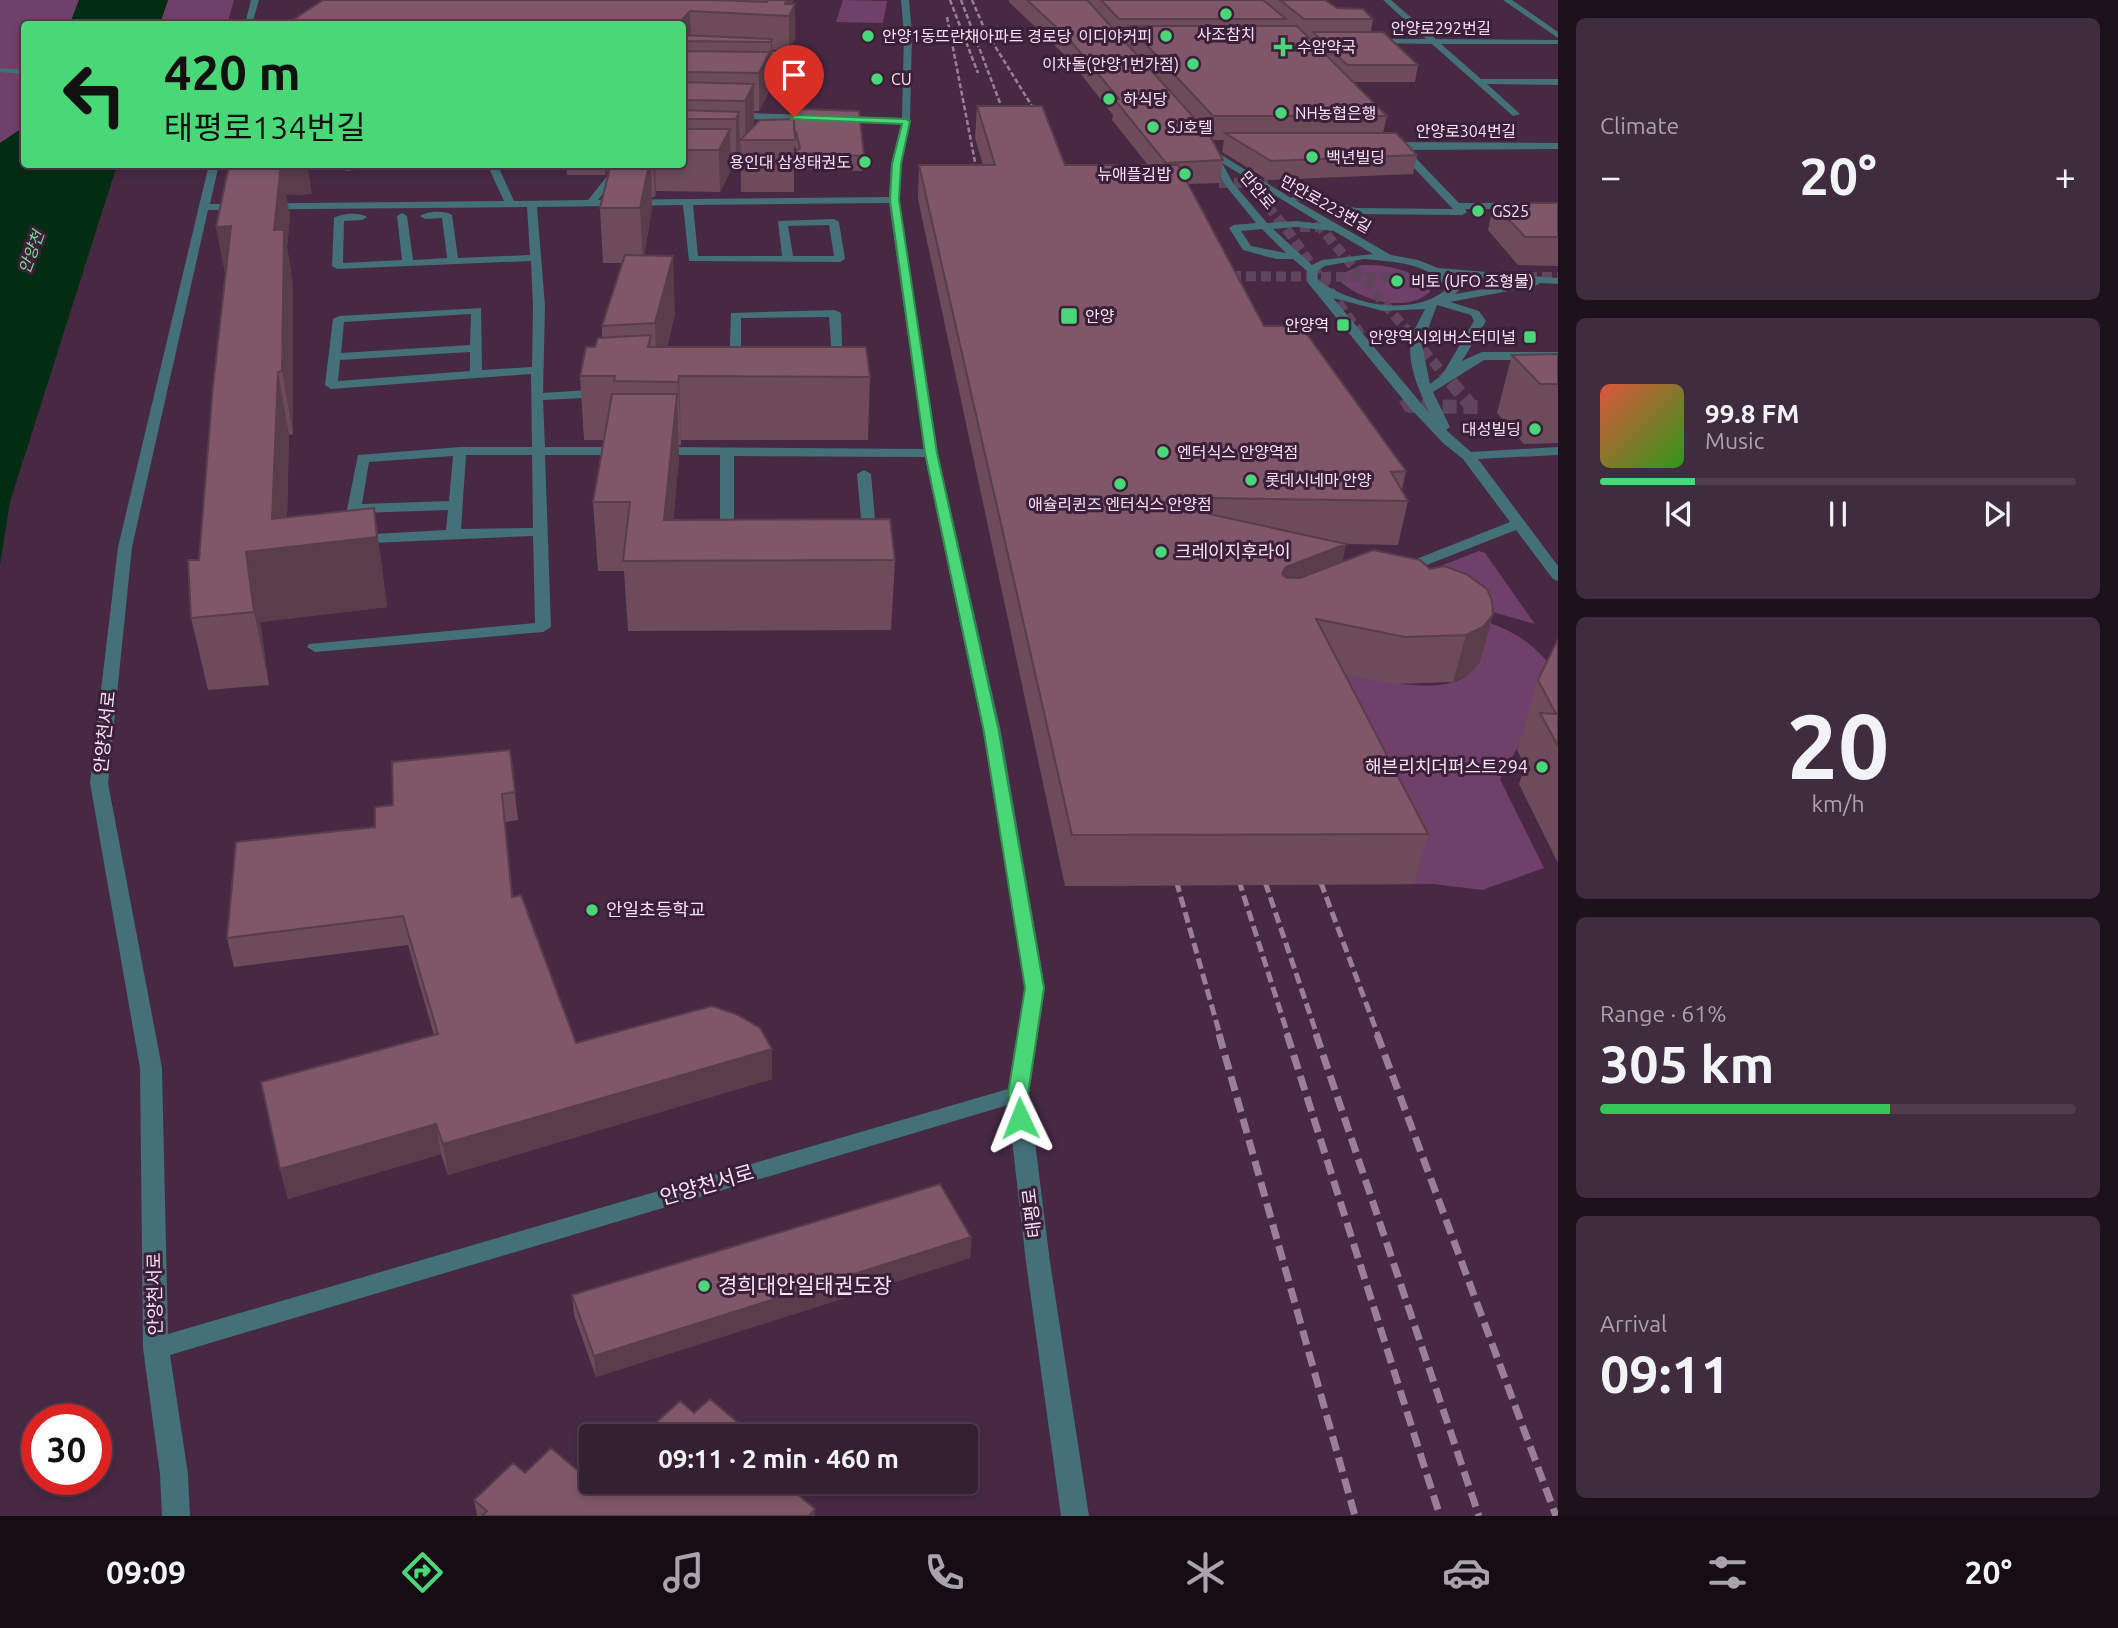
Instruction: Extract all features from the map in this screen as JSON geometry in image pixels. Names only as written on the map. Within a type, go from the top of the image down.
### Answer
[{"type":"street","points":[[249,21],[255,0]]},
{"type":"street","name":"태평로","points":[[905,0],[908,34],[906,121],[896,164],[894,200],[931,453],[992,732],[1035,988],[1018,1094],[1038,1262],[1075,1516]]},
{"type":"street","points":[[1387,0],[1516,114]]},
{"type":"street","points":[[1507,0],[1558,36]]},
{"type":"street","name":"안양로292번길","points":[[1365,41],[1558,42]]},
{"type":"street","points":[[736,83],[776,84],[786,54],[747,52]]},
{"type":"street","points":[[0,69],[21,72]]},
{"type":"street","points":[[766,70],[780,71]]},
{"type":"street","points":[[1478,81],[1558,82]]},
{"type":"street","points":[[686,114],[906,121]]},
{"type":"street","points":[[1390,137],[1460,209]]},
{"type":"street","name":"안양로304번길","points":[[1372,147],[1558,146]]},
{"type":"street","name":"만안로223번길","points":[[1213,148],[1271,190],[1390,258]]},
{"type":"street","name":"만안로","points":[[1213,148],[1218,170],[1294,256],[1312,270]]},
{"type":"street","points":[[686,163],[778,164]]},
{"type":"street","name":"안양천서로","points":[[176,1516],[174,1474],[156,1348],[151,1068],[99,783],[125,547],[213,168]]},
{"type":"street","points":[[494,168],[511,205]]},
{"type":"street","points":[[590,204],[619,168]]},
{"type":"street","points":[[1271,190],[1356,211],[1558,206]]},
{"type":"street","points":[[206,207],[894,200]]},
{"type":"street","points":[[688,203],[693,259],[788,259],[840,259],[834,222],[782,223],[788,259]]},
{"type":"street","points":[[315,647],[543,627],[537,397],[539,306],[532,204]]},
{"type":"street","points":[[453,261],[447,215],[339,218],[337,266],[536,258]]},
{"type":"street","points":[[402,216],[408,263]]},
{"type":"street","points":[[1294,256],[1267,254],[1245,226],[1321,226],[1346,232]]},
{"type":"street","points":[[1558,281],[1435,271],[1390,258],[1340,258],[1322,263],[1312,270],[1310,276],[1415,405],[1448,440],[1468,456],[1558,576]]},
{"type":"street","points":[[1435,271],[1448,280],[1452,290],[1439,301],[1419,332],[1416,349],[1427,391],[1448,440]]},
{"type":"street","points":[[1318,287],[1334,296],[1357,303],[1410,307],[1545,281]]},
{"type":"street","points":[[1439,301],[1475,313],[1480,321],[1447,377]]},
{"type":"street","points":[[476,374],[477,310],[339,319],[331,385],[537,370]]},
{"type":"street","points":[[735,385],[735,315],[822,313],[835,313],[841,383]]},
{"type":"street","points":[[334,357],[477,348]]},
{"type":"street","points":[[1427,391],[1482,356],[1558,356]]},
{"type":"street","points":[[537,397],[616,392]]},
{"type":"street","points":[[540,532],[348,540],[363,458],[460,451],[538,450],[931,453]]},
{"type":"street","points":[[453,534],[460,451]]},
{"type":"street","points":[[1468,456],[1558,451]]},
{"type":"street","points":[[727,452],[727,548],[740,548]]},
{"type":"street","points":[[858,551],[871,552],[864,474]]},
{"type":"street","points":[[353,509],[456,505]]},
{"type":"street","points":[[1387,576],[1518,523]]},
{"type":"street","points":[[1407,583],[1413,565]]},
{"type":"street","name":"안양천서로","points":[[156,1348],[1018,1094]]},
{"type":"shaded area","points":[[0,0],[79,0],[71,21],[21,21],[21,129],[0,143]]},
{"type":"shaded area","points":[[168,0],[234,0],[228,21],[161,21]]},
{"type":"shaded area","points":[[843,0],[887,1],[883,23],[836,22]]},
{"type":"shaded area","points":[[1361,265],[1379,265],[1404,271],[1428,283],[1430,292],[1409,302],[1397,303],[1360,295],[1341,282],[1342,274]]},
{"type":"shaded area","points":[[1479,551],[1485,553],[1535,624],[1482,609],[1475,618],[1522,638],[1558,674],[1500,779],[1544,868],[1482,890],[1433,884],[1065,886],[1334,667],[1372,678],[1420,686],[1462,679],[1475,666],[1480,647],[1422,573]]},
{"type":"water","points":[[79,0],[168,0],[161,21],[71,21]]},
{"type":"water","name":"안양천","points":[[21,129],[21,168],[116,168],[10,502],[0,565],[0,143]]},
{"type":"building","points":[[323,0],[786,0],[785,4],[795,4],[789,16],[690,11],[681,21],[292,21]]},
{"type":"building","points":[[1027,0],[1087,0],[1209,134],[1223,160],[1166,163],[1114,99],[1119,99],[1070,40]]},
{"type":"building","points":[[1101,0],[1263,0],[1286,19],[1119,19]]},
{"type":"building","points":[[1280,0],[1325,0],[1337,8],[1363,9],[1373,19],[1304,19]]},
{"type":"building","points":[[1129,26],[1297,26],[1387,116],[1213,116]]},
{"type":"building","points":[[1313,32],[1383,32],[1418,65],[1347,65]]},
{"type":"building","points":[[686,35],[772,39],[771,42],[686,41]]},
{"type":"building","points":[[686,51],[770,52],[759,73],[686,72]]},
{"type":"building","points":[[686,82],[754,84],[745,101],[686,100]]},
{"type":"building","points":[[977,106],[1042,106],[1065,165],[1178,165],[1264,326],[1301,326],[1406,471],[1391,472],[1408,501],[1211,498],[1209,514],[1346,544],[1286,567],[1282,574],[1287,578],[1300,578],[1373,550],[1420,560],[1430,569],[1444,566],[1466,574],[1487,589],[1492,601],[1493,615],[1483,627],[1466,635],[1405,637],[1316,619],[1428,834],[1072,835],[919,165],[995,165]]},
{"type":"building","points":[[801,109],[859,111],[864,156],[794,153],[800,148],[792,119]]},
{"type":"building","points":[[686,110],[739,112],[736,119],[686,119]]},
{"type":"building","points":[[794,119],[795,140],[740,140],[760,120]]},
{"type":"building","points":[[686,129],[730,129],[719,150],[686,150]]},
{"type":"building","points":[[1225,133],[1396,133],[1417,155],[1271,161]]},
{"type":"building","points":[[229,168],[281,168],[274,230],[284,230],[282,371],[278,372],[272,519],[374,508],[377,537],[246,552],[254,612],[191,618],[188,560],[199,560],[213,386],[231,226],[216,227]]},
{"type":"building","points":[[610,168],[648,168],[640,208],[600,208]]},
{"type":"building","points":[[1494,203],[1558,203],[1558,237],[1525,237]]},
{"type":"building","points":[[625,255],[673,256],[655,323],[602,326]]},
{"type":"building","points":[[651,335],[648,347],[866,347],[870,377],[679,376],[678,382],[614,381],[615,376],[580,376],[586,347],[595,347],[598,338]]},
{"type":"building","points":[[1558,354],[1558,384],[1540,384],[1512,355]]},
{"type":"building","points":[[612,394],[677,394],[664,520],[890,519],[895,560],[623,561],[630,502],[593,502]]},
{"type":"building","points":[[1558,639],[1558,746],[1540,713],[1556,714],[1538,680]]},
{"type":"building","points":[[510,750],[515,792],[502,794],[512,897],[521,895],[576,1043],[712,1006],[738,1015],[760,1028],[772,1049],[443,1144],[436,1124],[280,1169],[261,1082],[438,1034],[403,916],[227,938],[236,842],[375,827],[375,807],[393,805],[392,762]]},
{"type":"building","points":[[940,1184],[971,1237],[594,1356],[572,1295]]},
{"type":"building","points":[[710,1399],[740,1424],[654,1424],[680,1401],[694,1413]]},
{"type":"building","points":[[551,1448],[579,1472],[579,1494],[797,1494],[815,1509],[809,1516],[482,1516],[487,1511],[474,1500],[513,1463],[525,1473]]},
{"type":"tunnel","points":[[1219,183],[1248,183]]},
{"type":"tunnel","points":[[1248,183],[1268,183]]},
{"type":"tunnel","points":[[1248,183],[1285,227],[1320,277]]},
{"type":"tunnel","points":[[1300,227],[1320,227],[1362,277]]},
{"type":"tunnel","points":[[1216,276],[1320,277]]},
{"type":"tunnel","points":[[1320,277],[1362,277]]},
{"type":"tunnel","points":[[1320,277],[1361,335]]},
{"type":"tunnel","points":[[1362,277],[1499,278]]},
{"type":"tunnel","points":[[1362,277],[1452,384]]},
{"type":"tunnel","points":[[1527,277],[1558,277]]},
{"type":"tunnel","points":[[1451,382],[1472,407]]},
{"type":"tunnel","points":[[1405,398],[1410,406],[1472,407]]},
{"type":"tunnel","points":[[1472,407],[1480,407]]},
{"type":"railway","points":[[950,0],[978,73]]},
{"type":"railway","points":[[961,0],[1008,124]]},
{"type":"railway","points":[[972,0],[985,30],[1043,124]]},
{"type":"railway","points":[[947,17],[976,167]]},
{"type":"railway","points":[[976,165],[981,185]]},
{"type":"railway","points":[[1234,865],[1288,1035]]},
{"type":"railway","points":[[1172,866],[1220,1035]]},
{"type":"railway","points":[[1260,867],[1317,1035]]},
{"type":"railway","points":[[1315,867],[1378,1035]]},
{"type":"railway","points":[[1219,1034],[1355,1516]]},
{"type":"railway","points":[[1287,1034],[1440,1516]]},
{"type":"railway","points":[[1316,1034],[1479,1516]]},
{"type":"railway","points":[[1377,1034],[1556,1516]]},
{"type":"place","name":"사조참치","points":[[1226,14]]},
{"type":"place","name":"안양1동뜨란채아파트 경로당","points":[[868,36]]},
{"type":"place","name":"이디야커피","points":[[1166,36]]},
{"type":"place","name":"수암약국","points":[[1283,47]]},
{"type":"place","name":"이차돌(안양1번가점)","points":[[1193,64]]},
{"type":"place","name":"CU","points":[[877,79]]},
{"type":"place","name":"하식당","points":[[1109,99]]},
{"type":"place","name":"NH농협은행","points":[[1281,113]]},
{"type":"place","name":"SJ호텔","points":[[1153,127]]},
{"type":"place","name":"백년빌딩","points":[[1312,157]]},
{"type":"place","name":"용인대 삼성태권도","points":[[865,162]]},
{"type":"place","name":"뉴애플김밥","points":[[1185,174]]},
{"type":"place","name":"GS25","points":[[1478,211]]},
{"type":"place","name":"비토 (UFO 조형물)","points":[[1397,281]]},
{"type":"place","name":"안양","points":[[1069,316]]},
{"type":"place","name":"안양역","points":[[1343,325]]},
{"type":"place","name":"안양역시외버스터미널","points":[[1530,337]]},
{"type":"place","name":"대성빌딩","points":[[1535,429]]},
{"type":"place","name":"엔터식스 안양역점","points":[[1163,452]]},
{"type":"place","name":"롯데시네마 안양","points":[[1251,480]]},
{"type":"place","name":"애슐리퀸즈 엔터식스 안양점","points":[[1120,484]]},
{"type":"place","name":"크레이지후라이","points":[[1161,552]]},
{"type":"place","name":"해븐리치더퍼스트294","points":[[1542,767]]},
{"type":"place","name":"안일초등학교","points":[[592,910]]},
{"type":"place","name":"경희대안일태권도장","points":[[704,1286]]},
{"type":"route","points":[[794,117],[906,121],[896,164],[894,200],[931,453],[992,732],[1035,988],[1018,1094],[1020,1118]]}]
